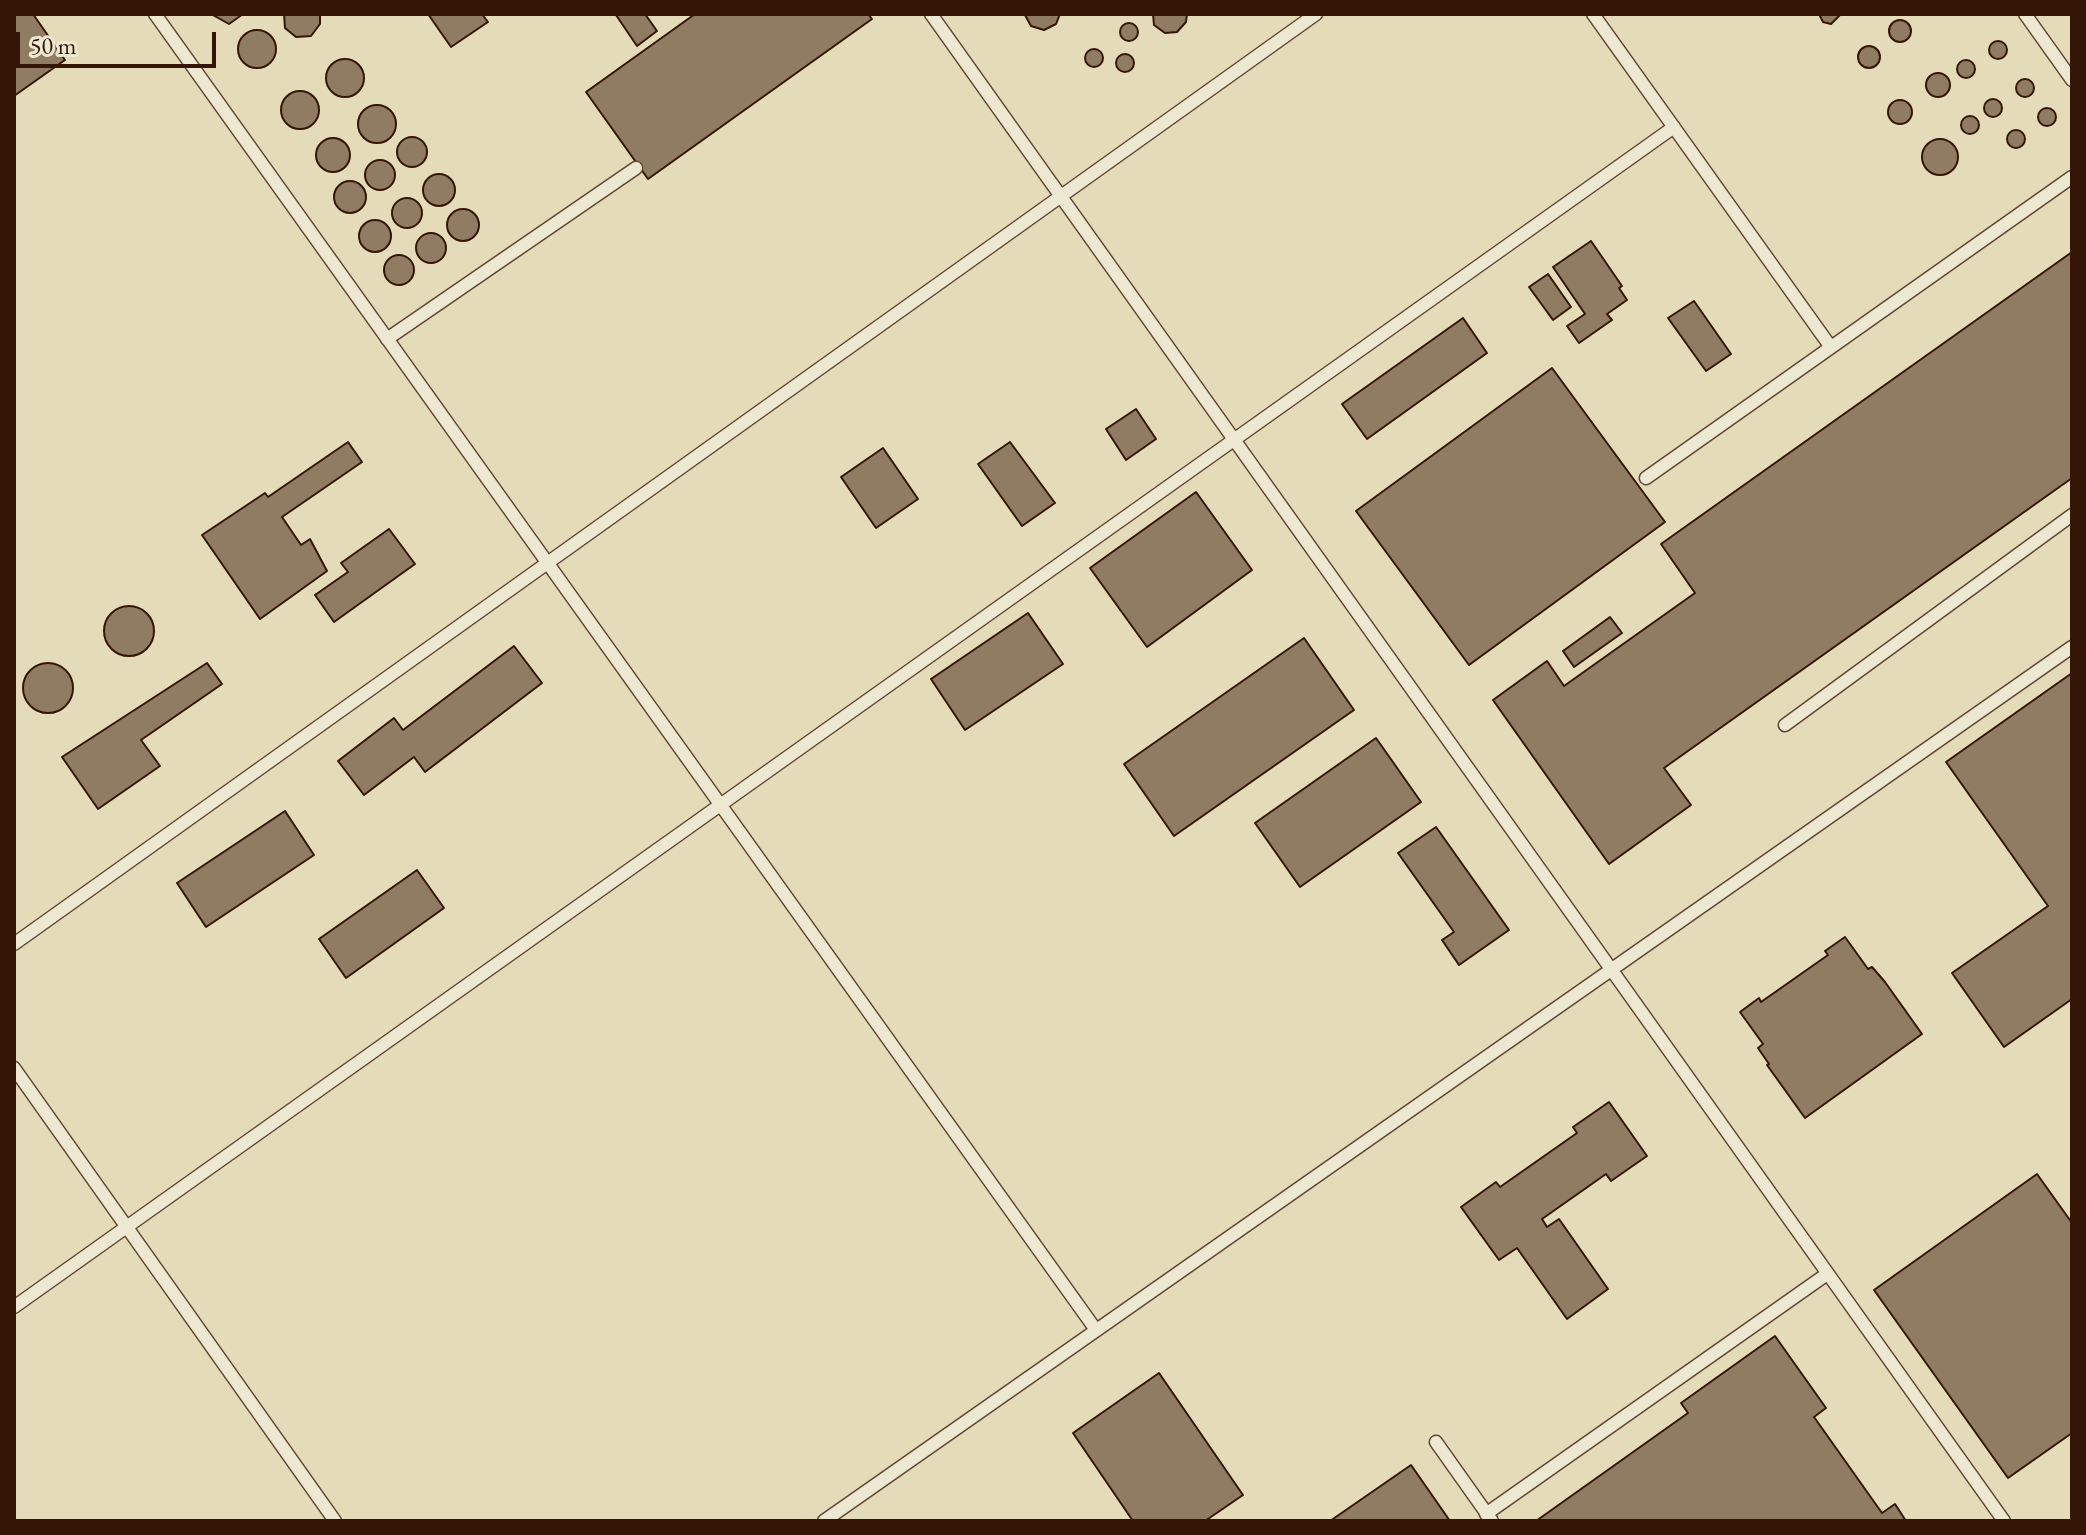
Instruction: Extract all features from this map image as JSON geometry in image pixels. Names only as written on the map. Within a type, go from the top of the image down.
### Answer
[{"type":"lane","points":[[155,14],[1096,1330]]},
{"type":"lane","points":[[931,14],[2004,1521]]},
{"type":"lane","points":[[14,944],[1316,14]]},
{"type":"lane","points":[[1593,14],[1830,346]]},
{"type":"lane","points":[[2025,14],[2072,80]]},
{"type":"lane","points":[[14,1307],[1674,127]]},
{"type":"lane","points":[[387,339],[636,168]]},
{"type":"lane","points":[[1646,478],[2072,177]]},
{"type":"lane","points":[[1785,725],[2072,515]]},
{"type":"lane","points":[[824,1521],[2072,647]]},
{"type":"lane","points":[[14,1068],[335,1521]]},
{"type":"lane","points":[[1436,1442],[1489,1517],[1827,1274]]},
{"type":"building","points":[[14,14],[33,14],[65,60],[14,96]]},
{"type":"building","points":[[211,14],[243,14],[229,24]]},
{"type":"building","points":[[284,14],[320,14],[320,24],[311,36],[296,37],[285,28]]},
{"type":"building","points":[[428,14],[482,14],[488,22],[451,47]]},
{"type":"building","points":[[645,14],[657,31],[637,46],[616,15]]},
{"type":"building","points":[[695,14],[868,14],[872,19],[648,179],[586,92]]},
{"type":"building","points":[[1060,14],[1056,24],[1044,30],[1031,26],[1025,15]]},
{"type":"building","points":[[1153,14],[1187,14],[1186,22],[1177,32],[1165,33],[1154,25]]},
{"type":"building","points":[[1819,14],[1841,14],[1831,24],[1823,22]]},
{"type":"building","points":[[1896,20],[1904,20],[1911,31],[1904,42],[1896,42],[1889,35],[1889,27]]},
{"type":"building","points":[[1129,23],[1138,32],[1129,41],[1120,32]]},
{"type":"building","points":[[257,30],[270,36],[276,49],[270,62],[257,68],[244,62],[238,49],[244,36]]},
{"type":"building","points":[[1998,41],[2007,50],[1998,59],[1989,50]]},
{"type":"building","points":[[1869,46],[1877,49],[1880,57],[1877,65],[1869,68],[1861,65],[1858,57],[1861,49]]},
{"type":"building","points":[[1094,49],[1103,58],[1094,67],[1085,58]]},
{"type":"building","points":[[1125,54],[1134,63],[1125,72],[1116,63]]},
{"type":"building","points":[[345,59],[358,65],[364,78],[358,91],[345,97],[332,91],[326,78],[332,65]]},
{"type":"building","points":[[1966,60],[1975,69],[1966,78],[1957,69]]},
{"type":"building","points":[[1938,73],[1949,80],[1950,85],[1943,96],[1938,97],[1927,90],[1926,85],[1933,74]]},
{"type":"building","points":[[2025,79],[2034,88],[2025,97],[2016,88]]},
{"type":"building","points":[[300,91],[313,97],[319,110],[313,123],[300,129],[287,123],[281,110],[287,97]]},
{"type":"building","points":[[1993,99],[2002,108],[1993,117],[1984,108]]},
{"type":"building","points":[[1900,100],[1911,107],[1912,112],[1905,123],[1900,124],[1889,117],[1888,112],[1895,101]]},
{"type":"building","points":[[377,105],[390,111],[396,124],[390,137],[377,143],[364,137],[358,124],[364,111]]},
{"type":"building","points":[[2047,108],[2056,117],[2047,126],[2038,117]]},
{"type":"building","points":[[1970,116],[1979,125],[1970,134],[1961,125]]},
{"type":"building","points":[[2016,130],[2025,139],[2016,148],[2007,139]]},
{"type":"building","points":[[412,137],[423,141],[427,152],[423,163],[412,167],[401,163],[397,152],[401,141]]},
{"type":"building","points":[[333,138],[345,143],[350,155],[345,167],[333,172],[321,167],[316,155],[321,143]]},
{"type":"building","points":[[1940,139],[1953,144],[1958,157],[1953,170],[1940,175],[1927,170],[1922,157],[1927,144]]},
{"type":"building","points":[[380,160],[391,164],[395,175],[391,186],[380,190],[369,186],[365,175],[369,164]]},
{"type":"building","points":[[439,174],[450,179],[455,190],[450,201],[439,206],[428,201],[423,190],[428,179]]},
{"type":"building","points":[[350,181],[361,186],[366,197],[361,208],[350,213],[339,208],[334,197],[339,186]]},
{"type":"building","points":[[407,198],[418,202],[422,213],[418,224],[407,228],[396,224],[392,213],[396,202]]},
{"type":"building","points":[[463,209],[474,214],[479,225],[474,236],[463,241],[452,236],[447,225],[452,214]]},
{"type":"building","points":[[375,220],[386,225],[391,236],[386,247],[375,252],[364,247],[359,236],[364,225]]},
{"type":"building","points":[[431,233],[442,237],[446,248],[442,259],[431,263],[420,259],[416,248],[420,237]]},
{"type":"building","points":[[1591,241],[1622,286],[1619,288],[1627,300],[1607,314],[1612,320],[1579,343],[1567,326],[1585,314],[1553,267]]},
{"type":"building","points":[[2072,252],[2072,478],[1664,768],[1691,805],[1609,864],[1493,700],[1547,661],[1564,686],[1695,593],[1661,544]]},
{"type":"building","points":[[399,255],[410,259],[414,270],[410,281],[399,285],[388,281],[384,270],[388,259]]},
{"type":"building","points":[[1548,274],[1571,307],[1553,320],[1529,287]]},
{"type":"building","points":[[1694,301],[1731,354],[1706,371],[1668,318]]},
{"type":"building","points":[[1463,318],[1487,353],[1367,439],[1342,404]]},
{"type":"building","points":[[1552,368],[1665,522],[1469,665],[1356,511]]},
{"type":"building","points":[[1136,409],[1156,439],[1126,460],[1106,429]]},
{"type":"building","points":[[348,442],[362,462],[282,517],[301,545],[310,539],[327,571],[260,619],[202,535],[265,493],[268,497]]},
{"type":"building","points":[[1010,442],[1055,503],[1022,526],[978,464]]},
{"type":"building","points":[[883,448],[918,499],[876,528],[841,477]]},
{"type":"building","points":[[1196,492],[1252,570],[1147,647],[1090,568]]},
{"type":"building","points":[[389,529],[415,564],[334,622],[315,595],[348,572],[341,563]]},
{"type":"building","points":[[129,606],[147,613],[154,631],[147,649],[129,656],[111,649],[104,631],[111,613]]},
{"type":"building","points":[[1028,613],[1063,664],[965,730],[931,679]]},
{"type":"building","points":[[1610,617],[1622,633],[1574,667],[1563,651]]},
{"type":"building","points":[[1304,638],[1354,710],[1174,836],[1124,764]]},
{"type":"building","points":[[514,646],[542,683],[425,772],[414,757],[364,795],[338,761],[394,718],[403,730]]},
{"type":"building","points":[[48,663],[66,670],[73,688],[66,706],[48,713],[30,706],[23,688],[30,670]]},
{"type":"building","points":[[207,663],[222,684],[141,740],[160,766],[98,809],[62,757]]},
{"type":"building","points":[[2072,673],[2072,999],[2004,1047],[1952,973],[2048,906],[1946,762]]},
{"type":"building","points":[[1376,738],[1421,802],[1300,887],[1255,823]]},
{"type":"building","points":[[285,811],[314,855],[206,927],[177,883]]},
{"type":"building","points":[[1436,827],[1509,930],[1459,965],[1442,940],[1454,932],[1398,853]]},
{"type":"building","points":[[417,870],[444,908],[346,978],[319,939]]},
{"type":"building","points":[[1845,937],[1868,969],[1872,967],[1885,982],[1922,1034],[1805,1118],[1767,1065],[1758,1048],[1763,1044],[1740,1012],[1759,998],[1761,1002],[1828,955],[1825,951]]},
{"type":"building","points":[[1609,1102],[1647,1156],[1611,1181],[1606,1174],[1542,1219],[1547,1227],[1559,1219],[1608,1289],[1567,1319],[1517,1248],[1499,1260],[1461,1207],[1496,1182],[1500,1187],[1577,1133],[1573,1127]]},
{"type":"building","points":[[2037,1174],[2072,1223],[2072,1433],[2008,1478],[1874,1290]]},
{"type":"building","points":[[1775,1336],[1826,1408],[1814,1417],[1882,1513],[1895,1504],[1906,1521],[1536,1521],[1688,1413],[1681,1403]]},
{"type":"building","points":[[1159,1373],[1243,1495],[1205,1521],[1133,1521],[1073,1433]]},
{"type":"building","points":[[1411,1465],[1450,1521],[1330,1521]]}]
